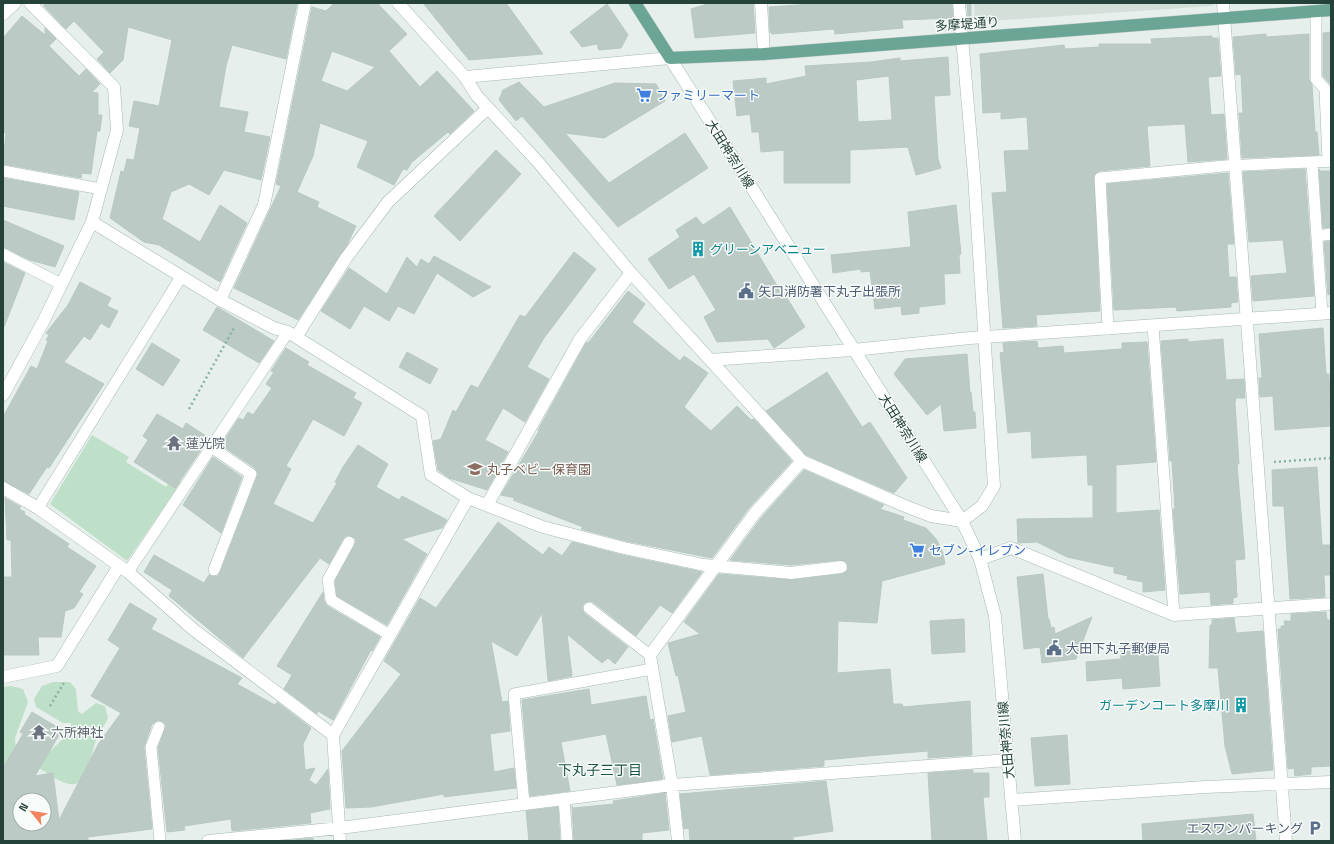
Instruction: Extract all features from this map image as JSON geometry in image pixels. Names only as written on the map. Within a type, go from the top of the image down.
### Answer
[{"type":"main road","points":[[635,3],[670,58]]},
{"type":"main road","name":"多摩堤通り","points":[[670,58],[764,54],[962,38],[1095,30],[1331,10]]},
{"type":"street","points":[[3,14],[15,3]]},
{"type":"street","points":[[3,395],[92,222],[117,130],[114,87],[30,3]]},
{"type":"street","points":[[220,300],[264,205],[305,3]]},
{"type":"street","points":[[398,3],[465,77],[477,96],[538,162],[631,273],[802,460],[931,516],[962,521],[982,506],[994,486],[974,174],[959,3]]},
{"type":"street","points":[[761,3],[764,54]]},
{"type":"street","points":[[1223,3],[1286,841]]},
{"type":"street","points":[[465,77],[670,58]]},
{"type":"street","name":"大田神奈川線","points":[[670,58],[962,521],[980,559],[995,616],[1015,841]]},
{"type":"street","points":[[292,335],[346,258],[388,202],[488,108]]},
{"type":"street","points":[[92,222],[220,300],[274,328],[292,335],[422,416],[431,476],[468,498],[543,527],[617,546],[704,565],[791,573],[841,567]]},
{"type":"street","points":[[487,506],[580,338],[631,273]]},
{"type":"street","points":[[710,360],[853,350],[984,337],[1326,314]]},
{"type":"street","points":[[678,841],[672,784],[650,655],[755,512],[802,460]]},
{"type":"street","points":[[3,488],[38,508],[123,569],[194,630],[333,735]]},
{"type":"street","points":[[340,841],[333,735],[468,498]]},
{"type":"street","points":[[980,559],[1011,548],[1174,615],[1331,604]]},
{"type":"street","points":[[3,678],[57,666],[123,569]]},
{"type":"street","points":[[208,841],[269,838],[672,784],[1008,760]]},
{"type":"street","points":[[1012,800],[1282,783],[1331,782]]},
{"type":"lane","points":[[1108,329],[1100,178],[1224,166],[1236,167],[1330,162],[1325,89],[1316,80],[1316,11]]},
{"type":"lane","points":[[1312,163],[1317,236],[1326,314]]},
{"type":"lane","points":[[3,171],[101,189]]},
{"type":"lane","points":[[1317,236],[1331,234]]},
{"type":"lane","points":[[3,254],[61,284]]},
{"type":"lane","points":[[38,508],[181,277]]},
{"type":"lane","points":[[1153,326],[1174,615]]},
{"type":"lane","points":[[123,569],[292,335]]},
{"type":"lane","points":[[211,447],[251,474],[214,570]]},
{"type":"lane","points":[[349,542],[328,580],[331,600],[390,635]]},
{"type":"lane","points":[[589,608],[650,655]]},
{"type":"lane","points":[[524,803],[514,694],[652,669]]},
{"type":"lane","points":[[159,727],[151,747],[160,841]]},
{"type":"lane","points":[[564,798],[567,841]]},
{"type":"path","points":[[189,409],[238,321]]},
{"type":"path","points":[[1257,463],[1331,458]]},
{"type":"shaded area","points":[[974,3],[1214,3],[1212,6],[975,22]]},
{"type":"green space","points":[[92,435],[129,457],[126,462],[166,487],[173,477],[181,482],[127,561],[50,504]]},
{"type":"green space","points":[[53,682],[70,682],[76,689],[78,711],[82,714],[96,703],[105,706],[108,718],[96,740],[85,776],[81,781],[75,784],[69,784],[61,781],[39,768],[39,762],[68,734],[71,723],[63,723],[36,707],[34,699],[42,686]]},
{"type":"green space","points":[[11,686],[23,689],[28,702],[15,738],[17,772],[3,778],[3,687]]},
{"type":"building","points":[[44,3],[297,3],[286,59],[232,45],[226,66],[219,107],[248,112],[244,132],[270,137],[261,180],[224,170],[209,195],[189,184],[171,192],[162,219],[200,242],[220,205],[247,223],[220,282],[159,245],[144,242],[110,218],[121,171],[124,172],[127,159],[134,160],[140,128],[129,126],[134,101],[159,106],[172,40],[128,27],[123,60],[110,73],[97,59],[104,52],[74,21],[66,29],[44,6]]},
{"type":"building","points":[[334,3],[377,3],[407,34],[389,51],[420,87],[437,71],[474,111],[450,134],[448,132],[412,162],[407,170],[403,169],[394,185],[357,167],[368,141],[320,123],[313,156],[297,192],[319,202],[317,207],[356,226],[347,245],[298,320],[234,288],[281,186],[276,184],[312,7],[326,11]],"holes":[[[332,51],[375,67],[347,91],[321,81]]]},
{"type":"building","points":[[423,3],[506,3],[543,54],[469,60]]},
{"type":"building","points":[[711,3],[753,3],[755,33],[695,38],[691,9]]},
{"type":"building","points":[[827,3],[952,3],[953,18],[902,20],[903,28],[835,34],[834,29],[772,34],[770,32],[769,7]]},
{"type":"building","points":[[967,3],[971,3],[971,17],[968,17]]},
{"type":"building","points":[[607,4],[628,35],[621,48],[599,50],[597,44],[582,47],[570,32]]},
{"type":"building","points":[[22,16],[45,35],[45,28],[56,39],[49,46],[79,76],[86,69],[100,84],[92,92],[98,93],[98,115],[102,115],[100,131],[97,131],[91,174],[82,173],[81,178],[3,164],[6,133],[3,132],[3,38]]},
{"type":"building","points":[[1331,32],[1330,84],[1323,76],[1323,33]]},
{"type":"building","points":[[1266,34],[1266,37],[1309,34],[1309,79],[1312,85],[1315,132],[1317,132],[1319,155],[1242,158],[1239,113],[1243,113],[1241,74],[1236,75],[1233,37]]},
{"type":"building","points":[[1212,36],[1212,38],[1218,38],[1221,76],[1208,77],[1211,115],[1224,114],[1227,159],[1188,162],[1185,124],[1147,126],[1150,166],[1099,171],[1094,175],[1100,311],[1036,315],[1037,326],[1003,328],[992,193],[1007,192],[1004,151],[1029,150],[1027,117],[1001,119],[1001,112],[983,113],[980,54],[1064,45],[1065,49],[1099,47],[1099,44],[1152,44],[1151,39]]},
{"type":"building","points":[[948,57],[950,95],[934,96],[938,159],[941,168],[916,175],[908,147],[850,150],[850,183],[784,183],[784,150],[761,152],[759,132],[752,132],[750,114],[737,116],[733,81],[766,78],[766,84],[806,76],[805,66],[871,62],[900,58],[900,61]],"holes":[[[889,76],[892,120],[858,122],[856,80]]]},
{"type":"building","points":[[519,82],[544,107],[615,83],[656,84],[665,101],[604,138],[565,133],[609,183],[685,133],[708,168],[618,227],[522,116],[516,121],[499,100],[503,90]]},
{"type":"building","points":[[496,150],[521,174],[460,241],[434,216]]},
{"type":"building","points":[[1305,169],[1314,296],[1253,301],[1251,276],[1287,273],[1283,240],[1249,242],[1243,172]]},
{"type":"building","points":[[1319,169],[1320,171],[1331,171],[1331,227],[1323,228]]},
{"type":"building","points":[[1228,173],[1234,244],[1227,244],[1229,277],[1236,277],[1238,302],[1231,303],[1231,307],[1177,311],[1176,307],[1114,310],[1107,184]]},
{"type":"building","points":[[3,178],[79,192],[74,220],[3,206]]},
{"type":"building","points":[[956,205],[961,254],[959,254],[960,273],[944,274],[945,304],[919,307],[919,313],[902,315],[901,306],[875,309],[870,271],[861,272],[861,269],[833,273],[831,255],[911,247],[908,212]]},
{"type":"building","points":[[730,207],[785,299],[787,298],[805,327],[774,348],[768,339],[717,342],[704,317],[716,310],[694,274],[669,289],[648,259],[680,237],[676,230],[696,217],[703,225]]},
{"type":"building","points":[[3,220],[64,246],[55,267],[30,260],[3,247]]},
{"type":"building","points":[[1331,241],[1331,294],[1328,295],[1324,242]]},
{"type":"building","points":[[574,252],[596,269],[544,338],[527,367],[549,379],[525,422],[503,408],[485,440],[508,452],[487,490],[449,478],[438,470],[433,441],[441,439],[453,410],[456,412],[471,385],[478,388],[520,315],[525,317]]},
{"type":"building","points":[[434,256],[491,287],[473,297],[437,273],[414,314],[398,306],[389,321],[364,306],[350,329],[321,311],[349,268],[387,294],[407,257],[417,267],[421,259],[429,264]]},
{"type":"building","points":[[3,262],[25,273],[4,327],[3,326]]},
{"type":"building","points":[[80,282],[111,298],[107,306],[118,311],[109,328],[101,323],[90,340],[84,336],[64,362],[104,384],[49,468],[47,467],[29,494],[4,481],[3,417],[31,366],[37,369],[48,341],[46,340],[49,335],[46,333],[68,305]]},
{"type":"building","points":[[628,291],[645,304],[632,322],[680,361],[684,356],[708,373],[684,407],[711,431],[737,406],[751,420],[754,419],[792,461],[749,508],[712,558],[626,541],[581,529],[583,527],[513,500],[515,498],[501,495],[539,431],[538,430],[586,343],[589,342]]},
{"type":"building","points":[[217,307],[274,341],[259,363],[203,330]]},
{"type":"building","points":[[1323,328],[1326,374],[1329,374],[1331,426],[1275,430],[1273,396],[1260,397],[1259,378],[1262,378],[1259,334]]},
{"type":"building","points":[[1188,339],[1188,342],[1223,339],[1226,380],[1244,379],[1245,398],[1236,398],[1235,403],[1239,464],[1237,464],[1245,559],[1235,560],[1237,597],[1233,598],[1233,603],[1211,605],[1210,592],[1180,594],[1173,509],[1175,509],[1172,461],[1170,461],[1161,341]]},
{"type":"building","points":[[1037,341],[1038,348],[1063,346],[1064,353],[1122,349],[1122,343],[1147,342],[1156,462],[1116,465],[1116,513],[1159,510],[1165,590],[1143,592],[1143,582],[1127,579],[1128,576],[1114,573],[1114,565],[1113,567],[1067,557],[1037,542],[1018,543],[1017,519],[1093,518],[1093,485],[1088,485],[1087,455],[1032,458],[1031,431],[1008,433],[1000,353],[1004,352],[1003,343]]},
{"type":"building","points":[[152,343],[180,360],[163,386],[136,369]]},
{"type":"building","points":[[286,348],[309,362],[307,365],[356,393],[353,398],[362,403],[344,436],[313,419],[286,466],[291,469],[273,504],[313,523],[337,483],[335,482],[343,467],[358,445],[388,464],[376,487],[399,500],[402,496],[447,520],[442,528],[402,539],[427,554],[387,625],[337,596],[335,581],[356,542],[355,538],[348,535],[343,539],[329,564],[320,558],[243,658],[169,596],[172,590],[144,572],[154,555],[204,583],[209,575],[217,577],[220,573],[258,474],[255,468],[221,445],[239,418],[243,420],[248,412],[253,415],[272,388],[266,384],[274,372],[271,371]]},
{"type":"building","points":[[407,352],[438,369],[430,384],[399,367]]},
{"type":"building","points":[[967,354],[970,393],[971,392],[973,412],[975,412],[976,428],[944,431],[941,404],[927,415],[894,374],[905,359]]},
{"type":"building","points":[[827,372],[862,427],[870,422],[907,478],[894,493],[806,455],[766,411]]},
{"type":"building","points":[[157,414],[183,429],[186,423],[209,438],[175,488],[134,462],[148,440],[143,436]]},
{"type":"building","points":[[213,457],[242,477],[221,533],[183,505]]},
{"type":"building","points":[[1317,467],[1322,545],[1331,545],[1331,575],[1324,575],[1325,597],[1290,599],[1284,506],[1273,506],[1272,470]]},
{"type":"building","points":[[804,470],[884,505],[880,509],[904,517],[903,520],[926,528],[937,540],[943,553],[945,564],[882,581],[877,623],[838,621],[837,673],[890,669],[893,704],[902,704],[903,707],[970,701],[972,755],[928,758],[928,751],[824,760],[824,766],[710,775],[702,736],[672,742],[668,716],[686,712],[678,675],[676,676],[668,643],[700,634],[684,622],[719,574],[792,580],[842,574],[848,570],[847,563],[840,560],[791,565],[730,560],[761,518]]},
{"type":"building","points":[[5,498],[21,507],[19,509],[25,512],[24,514],[69,544],[67,547],[96,566],[79,592],[83,594],[74,608],[65,611],[61,637],[38,637],[39,655],[3,655],[3,577],[12,577],[11,540],[7,540]]},
{"type":"building","points":[[498,522],[543,555],[549,547],[562,556],[572,542],[622,555],[702,572],[672,613],[660,605],[636,636],[593,602],[590,601],[584,603],[582,607],[584,613],[628,647],[615,664],[608,658],[602,663],[567,634],[572,676],[548,681],[542,613],[517,656],[491,641],[502,702],[508,701],[510,731],[490,734],[494,772],[514,768],[516,788],[444,797],[444,794],[371,807],[346,808],[342,751],[401,674],[384,661],[420,598],[436,608]]},
{"type":"building","points":[[1043,574],[1048,619],[1051,628],[1054,627],[1055,634],[1092,617],[1076,659],[1042,663],[1040,647],[1024,649],[1017,577]]},
{"type":"building","points":[[323,592],[324,601],[327,606],[380,637],[372,651],[371,650],[333,720],[318,711],[317,714],[284,689],[292,675],[277,666]]},
{"type":"building","points":[[130,603],[157,619],[151,629],[242,678],[237,684],[275,705],[277,702],[311,728],[303,744],[305,770],[315,768],[309,780],[316,785],[328,769],[330,809],[310,813],[311,823],[232,831],[231,819],[184,826],[185,830],[167,832],[158,748],[166,726],[164,722],[158,720],[152,724],[144,747],[152,829],[88,837],[88,841],[3,841],[3,768],[23,734],[20,732],[32,712],[62,730],[35,776],[53,773],[59,820],[99,743],[121,713],[91,696],[120,648],[108,640]]},
{"type":"building","points":[[1326,612],[1327,620],[1331,620],[1331,766],[1311,767],[1311,774],[1295,776],[1294,768],[1288,769],[1278,629],[1281,629],[1281,626],[1285,626],[1284,621],[1291,621],[1291,614]]},
{"type":"building","name":"ガーデンコート多摩川","points":[[1234,618],[1236,633],[1263,631],[1273,770],[1232,774],[1225,746],[1218,668],[1209,668],[1210,625],[1212,625],[1212,620]]},
{"type":"building","points":[[964,619],[965,652],[932,654],[930,621]]},
{"type":"building","points":[[1157,642],[1160,686],[1123,689],[1122,678],[1087,681],[1086,662],[1121,659],[1120,645]]},
{"type":"building","points":[[589,689],[591,705],[646,696],[650,720],[653,719],[663,779],[617,785],[606,734],[561,742],[570,791],[530,796],[522,700]]},
{"type":"building","points":[[1067,735],[1070,784],[1035,786],[1031,738]]},
{"type":"building","points":[[973,770],[973,773],[989,773],[989,797],[983,797],[987,841],[932,841],[928,773]]},
{"type":"building","points":[[826,781],[833,831],[793,837],[793,841],[690,841],[689,828],[684,829],[680,794]]},
{"type":"building","points":[[665,793],[669,830],[642,833],[642,841],[574,841],[572,806],[573,808],[614,804],[613,801]]},
{"type":"building","points":[[558,807],[560,841],[529,841],[526,811]]},
{"type":"building","points":[[1253,814],[1256,841],[1143,841],[1142,824]]},
{"type":"building","points":[[313,838],[313,841],[285,841]]},
{"type":"place","name":"ファミリーマート","points":[[644,95]]},
{"type":"place","name":"グリーンアベニュー","points":[[698,249]]},
{"type":"place","name":"矢口消防署下丸子出張所","points":[[746,291]]},
{"type":"place","name":"蓮光院","points":[[174,443]]},
{"type":"place","name":"丸子ベビー保育園","points":[[475,469]]},
{"type":"place","name":"セブン-イレブン","points":[[917,550]]},
{"type":"place","name":"大田下丸子郵便局","points":[[1054,648]]},
{"type":"place","name":"ガーデンコート多摩川","points":[[1241,705]]},
{"type":"place","name":"六所神社","points":[[39,732]]},
{"type":"place","name":"エスワンパーキング","points":[[1315,828]]},
{"type":"district","name":"下丸子三丁目","points":[[600,770]]}]
